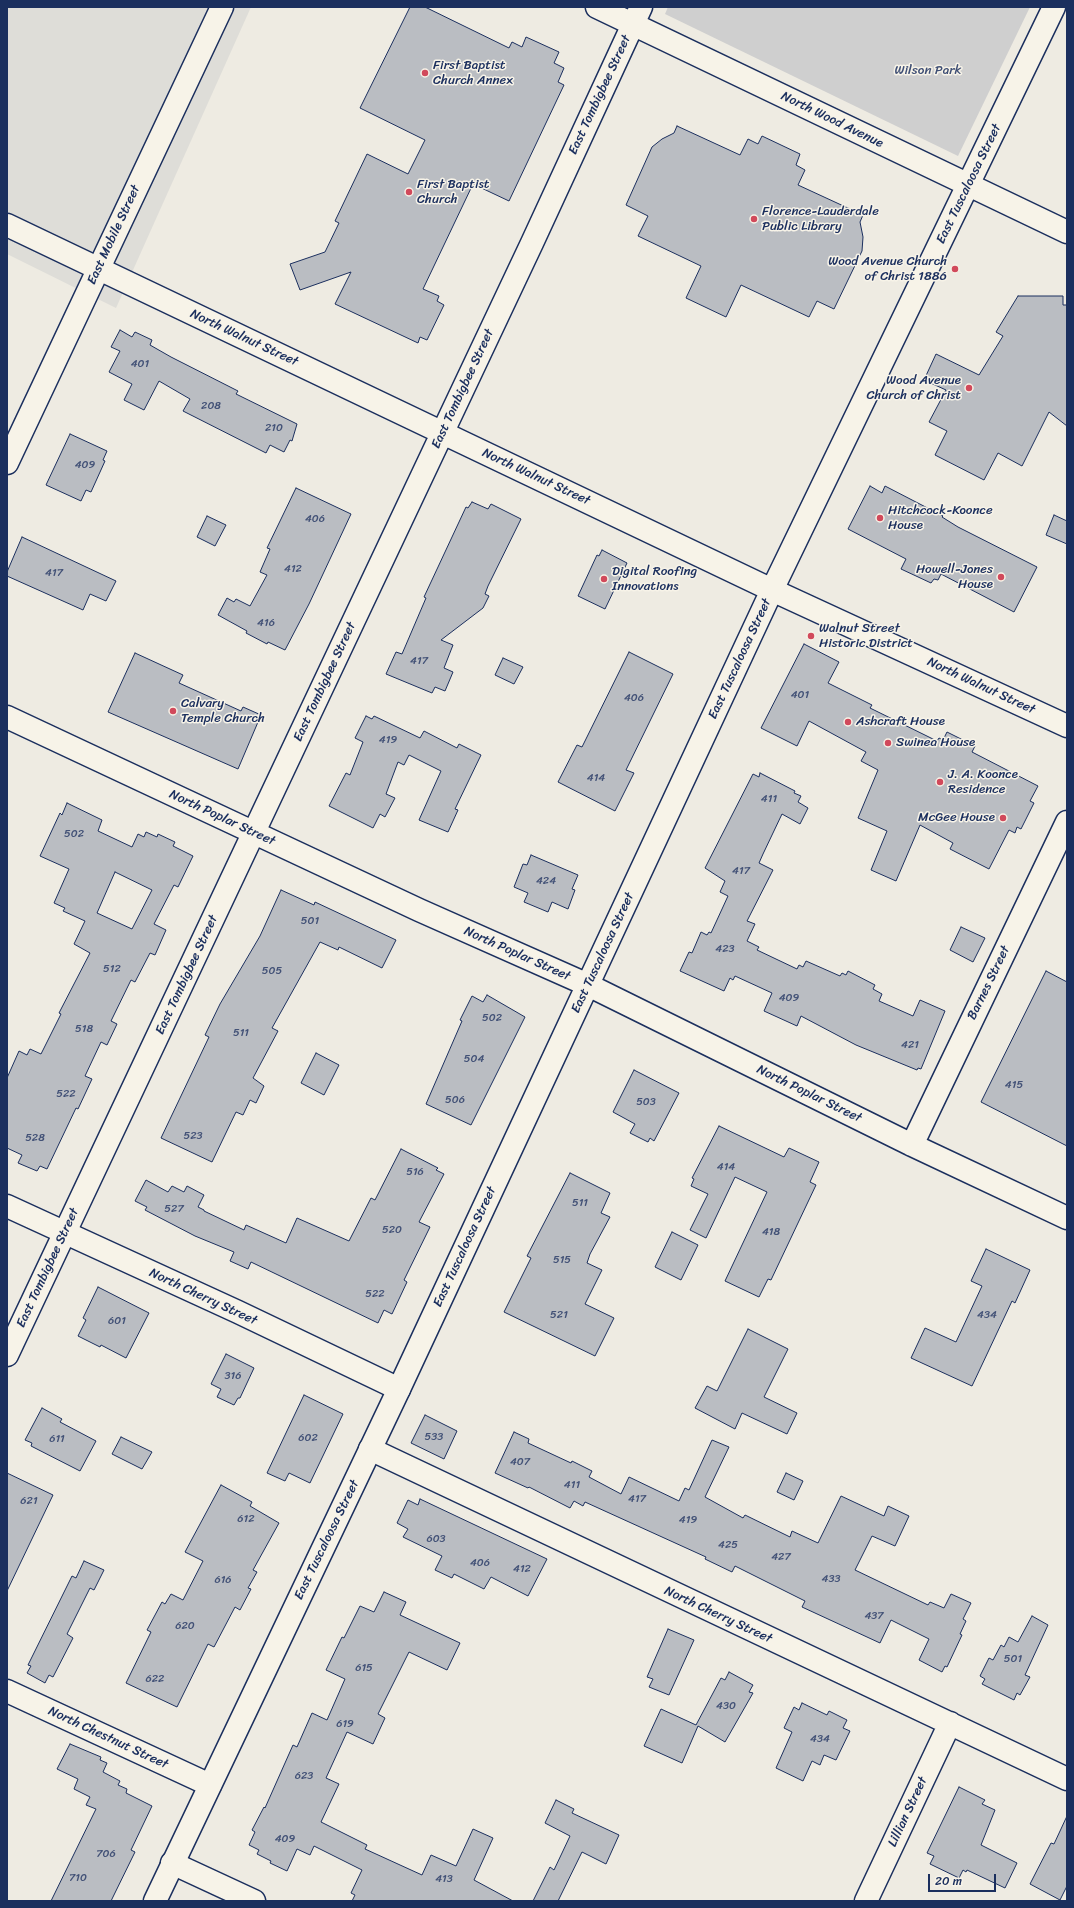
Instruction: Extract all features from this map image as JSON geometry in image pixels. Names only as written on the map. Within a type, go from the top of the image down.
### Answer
[{"type":"street","name":"East Mobile Street","points":[[7,463],[222,7]]},
{"type":"street","name":"North Wood Avenue","points":[[597,7],[637,16],[968,186],[1067,232]]},
{"type":"street","name":"East Tuscaloosa Street","points":[[154,1901],[399,1389],[772,590],[1054,7]]},
{"type":"street","name":"East Tombigbee Street","points":[[7,1355],[443,432],[637,16]]},
{"type":"street","name":"North Walnut Street","points":[[7,225],[772,590],[1067,726]]},
{"type":"street","name":"North Poplar Street","points":[[7,716],[419,910],[588,985],[912,1145],[1067,1218]]},
{"type":"street","name":"Barnes Street","points":[[912,1145],[1067,822]]},
{"type":"street","name":"North Cherry Street","points":[[7,1206],[64,1234],[238,1312],[399,1389]]},
{"type":"street","name":"North Cherry Street","points":[[370,1449],[572,1546],[1067,1779]]},
{"type":"street","name":"North Chestnut Street","points":[[7,1691],[210,1785]]},
{"type":"street","name":"Lillian Street","points":[[866,1901],[950,1723]]},
{"type":"street","points":[[172,1863],[254,1901]]},
{"type":"shaded area","points":[[7,7],[251,7],[116,308],[7,254]]},
{"type":"green space","name":"Wilson Park","points":[[668,7],[1030,7],[958,156],[665,14]]},
{"type":"building","name":"First Baptist Church","points":[[410,7],[425,7],[509,48],[512,42],[522,47],[526,37],[559,52],[554,63],[564,68],[558,82],[564,85],[509,201],[473,184],[423,289],[439,296],[437,301],[444,305],[427,340],[420,337],[418,343],[335,304],[351,272],[300,290],[290,264],[325,252],[339,223],[335,221],[367,154],[408,174],[425,140],[360,108]]},
{"type":"building","name":"Florence-Lauderdale Public Library","points":[[677,126],[740,155],[748,139],[758,144],[762,136],[800,154],[796,165],[805,170],[798,185],[863,215],[860,222],[863,237],[862,251],[834,309],[817,301],[809,317],[741,285],[726,317],[686,298],[701,266],[638,236],[648,216],[626,205],[652,147],[662,139],[674,133]]},
{"type":"building","name":"Wood Avenue Church of Christ","points":[[1018,296],[1063,296],[1063,305],[1067,305],[1067,426],[1049,412],[1022,466],[998,453],[984,480],[935,455],[947,431],[929,422],[946,390],[924,380],[936,354],[979,375],[1003,336],[996,332]]},
{"type":"building","points":[[120,330],[132,337],[135,332],[152,340],[150,345],[238,391],[236,394],[297,424],[292,441],[290,440],[284,452],[270,445],[266,453],[183,411],[190,399],[159,381],[144,410],[124,400],[132,384],[109,372],[120,351],[111,347]]},
{"type":"building","points":[[70,434],[107,451],[103,460],[105,461],[91,492],[86,490],[81,501],[46,485]]},
{"type":"building","points":[[870,486],[882,493],[885,486],[943,516],[942,517],[958,527],[1037,567],[1014,612],[941,574],[938,580],[934,579],[931,583],[901,569],[906,559],[848,529]]},
{"type":"building","points":[[296,488],[351,514],[309,604],[285,650],[268,642],[267,644],[246,633],[247,631],[218,615],[227,598],[234,602],[236,599],[250,606],[267,575],[260,572],[270,549],[267,548]]},
{"type":"building","points":[[472,502],[488,509],[491,504],[521,519],[488,586],[485,594],[489,596],[483,608],[441,640],[453,645],[444,668],[453,672],[445,691],[435,687],[432,693],[386,674],[396,652],[402,654],[426,598],[424,597],[466,507],[468,508]]},
{"type":"building","points":[[1054,515],[1067,521],[1067,544],[1046,535]]},
{"type":"building","points":[[207,516],[226,525],[215,546],[197,537]]},
{"type":"building","points":[[22,537],[116,581],[106,601],[90,594],[83,610],[7,576],[7,572]]},
{"type":"building","points":[[602,550],[627,563],[605,609],[578,596],[597,555],[599,556]]},
{"type":"building","points":[[804,644],[839,662],[828,683],[872,705],[870,708],[937,741],[939,738],[943,740],[947,732],[975,746],[972,752],[1038,786],[1030,801],[1034,803],[1021,829],[1017,827],[1015,833],[1009,830],[989,869],[950,849],[953,843],[920,825],[896,881],[871,870],[887,831],[858,818],[878,770],[861,761],[866,752],[809,721],[797,746],[761,728]]},
{"type":"building","points":[[629,652],[673,674],[626,770],[634,773],[615,811],[558,782],[577,745],[582,747]]},
{"type":"building","name":"Calvary Temple Church","points":[[135,653],[183,675],[179,683],[241,711],[243,707],[261,715],[238,769],[108,712]]},
{"type":"building","points":[[503,658],[523,667],[514,684],[495,675]]},
{"type":"building","points":[[366,716],[372,719],[374,716],[420,738],[424,731],[457,748],[459,744],[481,755],[455,809],[458,810],[448,832],[419,820],[441,771],[409,755],[404,765],[398,762],[386,794],[395,798],[385,817],[380,814],[373,828],[329,806],[346,773],[350,775],[363,742],[355,738]]},
{"type":"building","points":[[760,773],[795,791],[794,793],[801,796],[798,802],[808,808],[800,824],[782,814],[763,854],[759,863],[773,870],[747,921],[755,924],[747,941],[759,947],[757,950],[797,969],[799,965],[803,967],[806,961],[840,976],[842,973],[846,975],[848,971],[875,985],[873,989],[882,994],[879,1001],[913,1016],[920,1000],[945,1011],[921,1069],[918,1068],[917,1070],[856,1045],[801,1016],[797,1026],[764,1011],[772,993],[735,976],[733,980],[730,978],[724,991],[680,971],[689,952],[692,953],[701,932],[707,935],[709,932],[711,933],[728,896],[720,892],[725,881],[705,868],[753,774],[759,777]]},
{"type":"building","points":[[67,803],[102,820],[98,831],[132,847],[138,834],[144,837],[146,832],[157,837],[158,834],[175,842],[173,846],[193,856],[178,887],[174,885],[154,924],[166,930],[155,955],[150,953],[135,982],[131,980],[111,1021],[117,1024],[107,1045],[101,1042],[85,1076],[92,1079],[78,1109],[76,1108],[47,1169],[40,1166],[37,1171],[18,1163],[22,1155],[7,1148],[7,1078],[19,1051],[27,1055],[30,1049],[41,1054],[61,1014],[59,1013],[90,953],[74,944],[85,921],[63,911],[65,908],[54,903],[69,869],[40,856],[60,813],[62,815]],"holes":[[[115,872],[152,890],[132,929],[97,913]]]},
{"type":"building","points":[[531,855],[578,875],[572,889],[575,890],[568,909],[552,902],[548,912],[524,902],[528,893],[514,887],[523,864],[527,865]]},
{"type":"building","points":[[281,890],[314,905],[315,902],[396,940],[382,968],[339,947],[338,950],[320,942],[272,1028],[278,1031],[253,1078],[264,1086],[256,1103],[250,1100],[243,1115],[236,1112],[212,1162],[161,1138],[209,1037],[205,1035],[220,1004],[260,936]]},
{"type":"building","points":[[961,927],[985,938],[973,962],[950,950]]},
{"type":"building","points":[[1046,971],[1067,982],[1067,1146],[981,1102]]},
{"type":"building","points":[[487,995],[525,1017],[471,1125],[426,1104],[462,1021],[460,1020],[472,996],[483,1002]]},
{"type":"building","points":[[316,1053],[339,1065],[324,1095],[301,1083]]},
{"type":"building","points":[[634,1070],[679,1093],[654,1141],[650,1138],[648,1142],[630,1133],[635,1124],[613,1112]]},
{"type":"building","points":[[719,1126],[784,1157],[789,1148],[819,1162],[810,1182],[816,1185],[771,1280],[768,1279],[759,1297],[725,1281],[767,1192],[735,1177],[706,1238],[690,1230],[708,1194],[691,1186],[694,1179],[692,1178]]},
{"type":"building","points":[[401,1149],[438,1168],[436,1170],[444,1174],[419,1222],[430,1227],[404,1280],[407,1282],[392,1314],[384,1310],[378,1323],[251,1262],[248,1269],[230,1261],[234,1252],[195,1236],[145,1210],[147,1207],[135,1201],[146,1180],[168,1192],[172,1186],[184,1192],[187,1186],[204,1195],[198,1207],[244,1230],[246,1225],[286,1243],[297,1218],[349,1241],[371,1198],[375,1200]]},
{"type":"building","points":[[570,1173],[610,1193],[601,1213],[610,1217],[590,1254],[587,1263],[602,1270],[585,1304],[614,1318],[595,1356],[504,1312],[531,1258],[527,1256]]},
{"type":"building","points":[[672,1232],[698,1245],[681,1280],[655,1267]]},
{"type":"building","points":[[986,1249],[1030,1270],[1015,1303],[1012,1301],[972,1386],[911,1358],[925,1328],[956,1342],[982,1286],[971,1281]]},
{"type":"building","points":[[98,1287],[149,1313],[126,1358],[101,1345],[100,1347],[78,1336],[86,1320],[83,1318]]},
{"type":"building","points":[[748,1329],[788,1349],[764,1397],[797,1413],[787,1434],[742,1413],[735,1429],[695,1408],[707,1386],[717,1391]]},
{"type":"building","points":[[226,1354],[254,1368],[240,1398],[238,1398],[234,1405],[217,1397],[221,1389],[211,1384]]},
{"type":"building","points":[[304,1395],[343,1414],[310,1483],[289,1473],[285,1481],[267,1473]]},
{"type":"building","points":[[42,1408],[62,1419],[60,1422],[96,1441],[80,1471],[31,1446],[32,1443],[25,1440]]},
{"type":"building","points":[[425,1415],[457,1431],[444,1459],[411,1443]]},
{"type":"building","points":[[514,1432],[529,1439],[528,1443],[592,1471],[589,1477],[621,1494],[629,1477],[679,1501],[685,1488],[689,1490],[712,1440],[729,1447],[705,1497],[743,1518],[745,1515],[790,1537],[792,1531],[818,1543],[841,1496],[884,1516],[888,1506],[909,1516],[895,1546],[872,1536],[855,1570],[928,1605],[930,1602],[944,1608],[951,1594],[971,1603],[963,1619],[966,1621],[960,1634],[962,1635],[947,1667],[945,1666],[942,1672],[919,1660],[929,1639],[891,1620],[880,1643],[802,1607],[805,1601],[735,1566],[732,1572],[705,1559],[706,1557],[585,1502],[583,1506],[574,1501],[570,1508],[529,1487],[528,1488],[495,1473]]},
{"type":"building","points":[[121,1437],[152,1452],[142,1469],[112,1454]]},
{"type":"building","points":[[7,1473],[53,1495],[7,1591]]},
{"type":"building","points":[[786,1473],[803,1481],[794,1500],[777,1492]]},
{"type":"building","points":[[221,1485],[252,1502],[250,1506],[279,1523],[253,1570],[257,1572],[248,1588],[251,1589],[240,1610],[235,1607],[214,1647],[208,1644],[177,1707],[126,1683],[151,1632],[147,1630],[162,1602],[165,1604],[171,1594],[183,1600],[203,1561],[185,1552]]},
{"type":"building","points":[[420,1499],[547,1559],[528,1596],[491,1577],[484,1589],[454,1574],[452,1578],[435,1570],[442,1556],[403,1537],[408,1529],[397,1523],[408,1500],[418,1505]]},
{"type":"building","points":[[84,1561],[104,1570],[94,1590],[90,1588],[67,1634],[73,1638],[53,1677],[49,1675],[45,1683],[27,1673],[31,1666],[28,1665],[72,1576],[76,1578]]},
{"type":"building","points":[[384,1592],[406,1602],[400,1615],[460,1643],[447,1670],[409,1652],[378,1714],[385,1718],[373,1744],[347,1732],[326,1778],[339,1784],[321,1822],[367,1845],[365,1849],[422,1875],[431,1855],[456,1866],[473,1829],[493,1838],[474,1880],[513,1901],[352,1901],[355,1895],[351,1893],[362,1870],[314,1846],[310,1855],[297,1849],[287,1871],[270,1863],[271,1861],[257,1854],[259,1850],[249,1845],[255,1832],[252,1830],[264,1807],[265,1808],[293,1745],[297,1747],[312,1713],[327,1720],[345,1679],[326,1670],[342,1637],[344,1638],[360,1606],[374,1612]]},
{"type":"building","points":[[1032,1616],[1048,1625],[1025,1675],[1030,1677],[1020,1695],[1017,1693],[1014,1700],[982,1684],[985,1679],[980,1676],[989,1658],[993,1660],[1001,1645],[1004,1647],[1009,1637],[1018,1642]]},
{"type":"building","points":[[668,1629],[694,1640],[669,1695],[649,1687],[653,1679],[647,1677]]},
{"type":"building","points":[[729,1672],[753,1685],[749,1692],[753,1693],[725,1742],[698,1726],[682,1763],[644,1746],[661,1709],[696,1725],[721,1678],[725,1680]]},
{"type":"building","points":[[802,1703],[827,1715],[829,1711],[847,1720],[843,1728],[850,1731],[836,1760],[824,1755],[820,1765],[812,1761],[803,1781],[776,1768],[792,1732],[784,1728],[794,1707],[799,1710]]},
{"type":"building","points":[[70,1744],[101,1757],[100,1760],[107,1763],[103,1772],[120,1781],[118,1785],[127,1789],[126,1793],[152,1806],[131,1850],[135,1852],[111,1901],[51,1901],[96,1809],[86,1805],[90,1797],[74,1789],[78,1779],[57,1769]]},
{"type":"building","points":[[959,1787],[985,1800],[982,1804],[995,1810],[981,1845],[1017,1863],[1005,1888],[967,1870],[966,1872],[963,1870],[959,1878],[930,1864],[934,1856],[927,1853]]},
{"type":"building","points":[[556,1800],[574,1809],[572,1813],[619,1835],[606,1864],[582,1852],[558,1901],[533,1901],[550,1867],[554,1870],[570,1836],[545,1823]]},
{"type":"building","points":[[1067,1816],[1067,1886],[1060,1900],[1030,1884],[1051,1843],[1054,1844]]},
{"type":"place","name":"First Baptist Church Annex","points":[[425,73]]},
{"type":"place","name":"First Baptist Church","points":[[409,192]]},
{"type":"place","name":"Florence-Lauderdale Public Library","points":[[754,219]]},
{"type":"place","name":"Wood Avenue Church of Christ 1886","points":[[955,269]]},
{"type":"place","name":"Wood Avenue Church of Christ","points":[[969,388]]},
{"type":"place","name":"Hitchcock-Koonce House","points":[[880,518]]},
{"type":"place","name":"Howell-Jones House","points":[[1001,577]]},
{"type":"place","name":"Digital Roofing Innovations","points":[[604,579]]},
{"type":"place","name":"Walnut Street Historic District","points":[[811,636]]},
{"type":"place","name":"Calvary Temple Church","points":[[173,711]]},
{"type":"place","name":"Ashcraft House","points":[[848,722]]},
{"type":"place","name":"Swinea House","points":[[888,743]]},
{"type":"place","name":"J. A. Koonce Residence","points":[[940,782]]},
{"type":"place","name":"McGee House","points":[[1003,818]]}]
